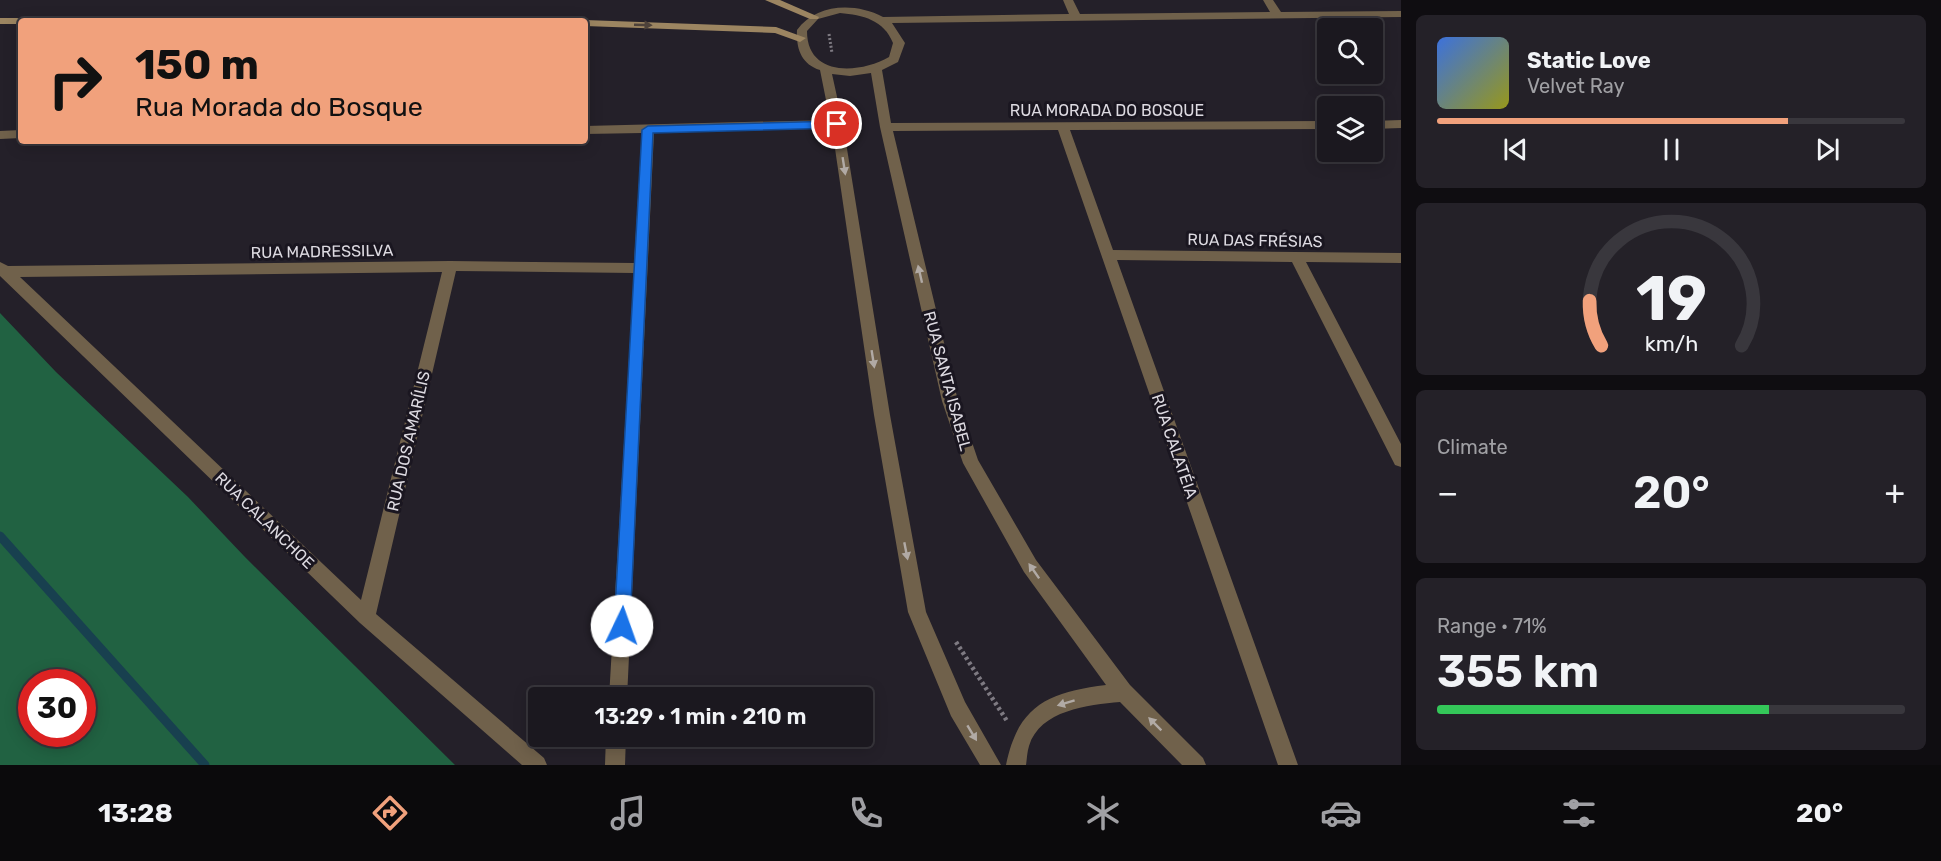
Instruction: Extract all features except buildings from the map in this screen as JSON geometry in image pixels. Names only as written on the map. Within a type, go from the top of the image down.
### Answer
[{"type":"street","points":[[770,0],[814,17]]},
{"type":"street","points":[[1068,0],[1075,16]]},
{"type":"street","points":[[1268,0],[1279,16]]},
{"type":"street","points":[[883,20],[897,35],[898,51],[894,59],[876,70],[851,74],[830,69],[806,55],[800,38],[806,23],[840,5],[883,20],[1401,14]]},
{"type":"street","points":[[0,21],[18,21]]},
{"type":"street","points":[[588,23],[776,30],[800,38]]},
{"type":"street","points":[[830,69],[882,415],[917,612],[958,709],[991,765]]},
{"type":"street","name":"RUA SANTA ISABEL","points":[[876,70],[886,127],[950,401],[971,463],[1030,566],[1124,692],[1197,765]]},
{"type":"street","points":[[588,130],[837,124]]},
{"type":"street","points":[[1383,125],[1401,124]]},
{"type":"street","name":"RUA MORADA DO BOSQUE","points":[[886,127],[1317,125]]},
{"type":"street","name":"RUA CALATÉIA","points":[[1063,127],[1288,765]]},
{"type":"street","points":[[619,687],[648,130]]},
{"type":"street","points":[[0,135],[18,134]]},
{"type":"street","name":"RUA DAS FRÉSIAS","points":[[1108,255],[1401,258]]},
{"type":"street","points":[[1296,257],[1401,460]]},
{"type":"street","name":"RUA MADRESSILVA","points":[[2,269],[450,266],[640,268]]},
{"type":"street","name":"RUA DOS AMARÍLIS","points":[[366,616],[450,266]]},
{"type":"street","name":"RUA CALANCHOE","points":[[2,269],[366,616],[537,765]]},
{"type":"street","points":[[1016,765],[1022,738],[1046,709],[1088,696],[1124,692]]},
{"type":"street","points":[[615,765],[616,747]]},
{"type":"path","points":[[829,34],[830,69]]},
{"type":"path","points":[[952,636],[1007,722],[1022,738]]},
{"type":"green space","points":[[0,313],[56,372],[188,497],[244,556],[455,765],[0,765]]},
{"type":"waterway","points":[[0,536],[205,765]]},
{"type":"route","points":[[622,626],[648,130],[837,124]]}]
